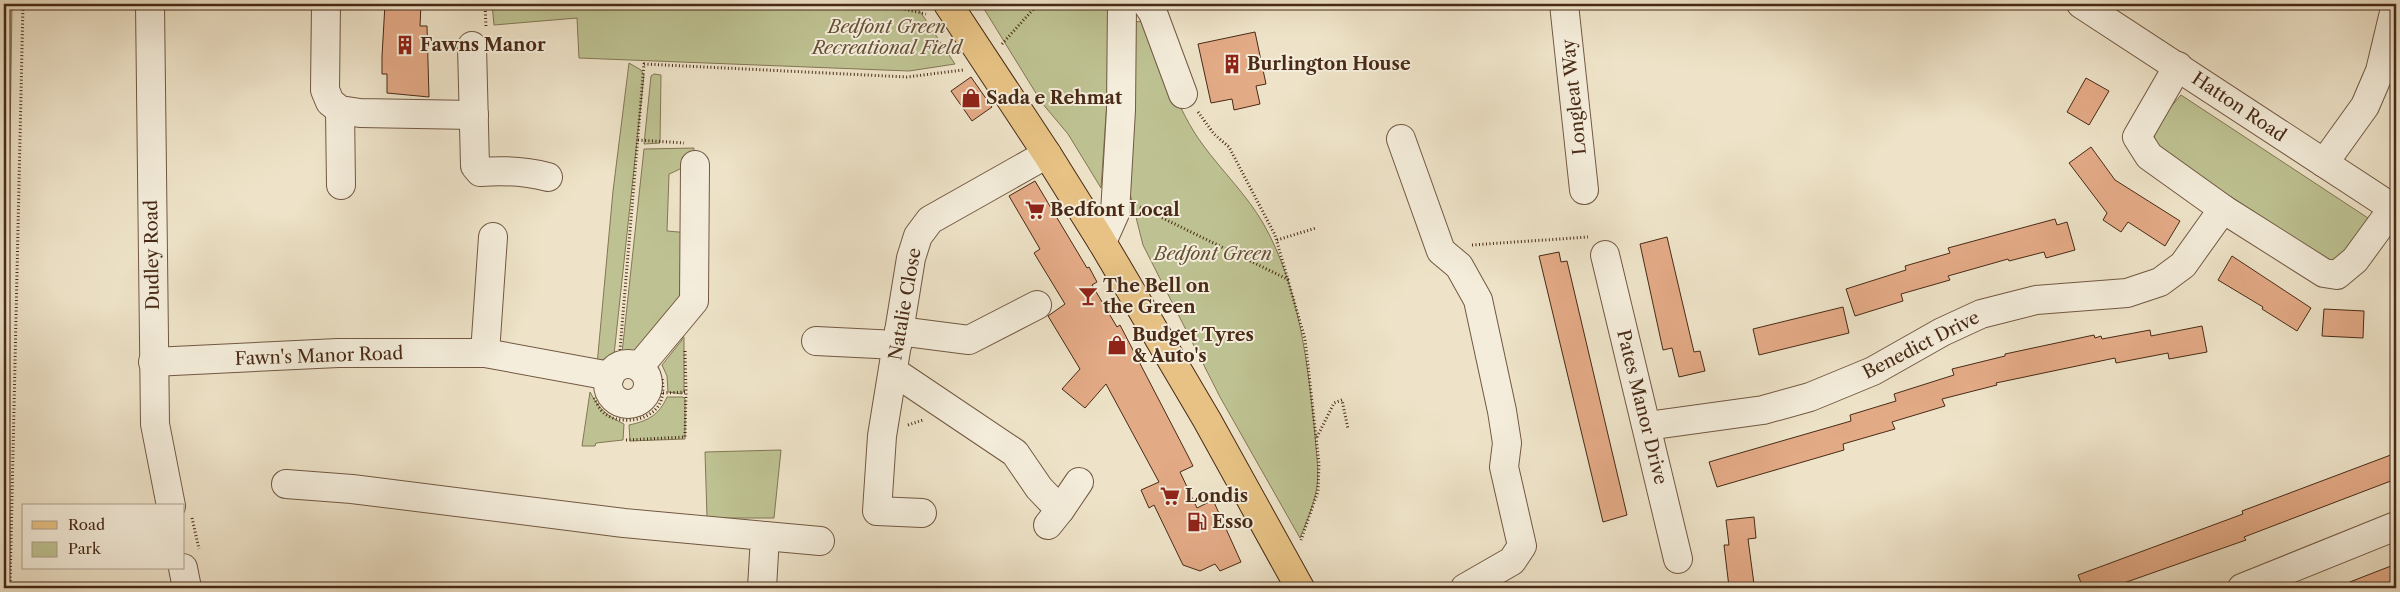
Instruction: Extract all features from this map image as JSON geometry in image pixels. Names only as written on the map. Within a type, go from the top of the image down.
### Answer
[{"type":"main road","points":[[941,9],[1048,154],[1207,420],[1300,588]]},
{"type":"street","name":"Dudley Road","points":[[150,4],[155,424],[170,504]]},
{"type":"street","points":[[326,4],[325,90],[330,102],[340,110],[360,113],[474,115]]},
{"type":"street","points":[[1102,242],[1115,213],[1121,110],[1122,4]]},
{"type":"street","points":[[1147,4],[1154,12],[1184,94]]},
{"type":"street","name":"Longleat Way","points":[[1564,4],[1584,190]]},
{"type":"street","name":"Hatton Road","points":[[2081,4],[2394,209]]},
{"type":"street","points":[[2324,163],[2388,72],[2396,4]]},
{"type":"street","points":[[472,46],[475,166],[480,172],[498,170],[526,172],[548,177]]},
{"type":"street","points":[[2178,66],[2137,137],[2149,156],[2223,209],[2324,273],[2337,275],[2355,260],[2394,209]]},
{"type":"street","points":[[340,110],[341,185]]},
{"type":"street","points":[[1401,139],[1439,247],[1459,266],[1478,300],[1502,412],[1507,443],[1504,467],[1522,546],[1512,561],[1465,588]]},
{"type":"street","name":"Natalie Close","points":[[922,513],[877,512],[882,436],[911,258],[918,236],[930,220],[1048,154]]},
{"type":"street","points":[[639,367],[694,301],[695,165]]},
{"type":"street","name":"Benedict Drive","points":[[1647,426],[1763,410],[1810,397],[1872,371],[1942,332],[1980,314],[2036,300],[2127,294],[2160,282],[2183,265],[2223,209]]},
{"type":"street","points":[[485,353],[493,237]]},
{"type":"street","name":"Pates Manor Drive","points":[[1605,255],[1678,559]]},
{"type":"street","points":[[816,340],[897,349],[969,340],[1037,305]]},
{"type":"street","points":[[897,349],[1016,453],[1039,488],[1054,518],[1078,482]]},
{"type":"street","name":"Fawn's Manor Road","points":[[153,362],[338,353],[485,353],[612,364]]},
{"type":"street","points":[[612,364],[619,366],[633,364],[639,367],[648,377],[648,390],[645,396],[634,404],[621,404],[611,395],[608,382],[612,364]]},
{"type":"street","points":[[286,484],[371,492],[624,523],[820,541]]},
{"type":"street","points":[[2242,588],[2396,526]]},
{"type":"street","points":[[762,588],[765,536]]},
{"type":"street","points":[[184,570],[188,588]]},
{"type":"path","points":[[10,588],[24,4]]},
{"type":"path","points":[[880,4],[941,9]]},
{"type":"path","points":[[1001,46],[1038,4]]},
{"type":"path","points":[[612,364],[620,350],[644,64],[907,77],[970,70]]},
{"type":"path","points":[[1184,94],[1214,134],[1229,147],[1277,240],[1305,339],[1317,438],[1318,491],[1300,544]]},
{"type":"path","points":[[1134,204],[1289,280]]},
{"type":"path","points":[[1277,240],[1316,228]]},
{"type":"path","points":[[1439,247],[1602,236],[1605,255]]},
{"type":"path","points":[[626,440],[685,437],[684,345]]},
{"type":"path","points":[[662,393],[686,392]]},
{"type":"path","points":[[1317,438],[1334,403],[1342,400],[1348,429]]},
{"type":"green space","points":[[4,4],[12,4],[4,555]]},
{"type":"green space","name":"Bedfont Green Recreational Field","points":[[492,4],[915,4],[955,64],[909,71],[579,58],[577,18],[494,25]]},
{"type":"green space","points":[[981,4],[1109,4],[1108,86],[1101,188],[1068,134],[1042,103]]},
{"type":"green space","name":"Bedfont Green","points":[[1147,21],[1185,116],[1203,145],[1249,202],[1263,223],[1275,247],[1293,299],[1305,353],[1318,471],[1315,498],[1300,538],[1220,397],[1143,245],[1124,170],[1133,22]]},
{"type":"green space","points":[[629,63],[641,70],[644,75],[614,355],[606,362],[597,365],[613,191]]},
{"type":"green space","points":[[654,74],[661,75],[660,143],[644,144],[651,76]]},
{"type":"green space","points":[[2181,95],[2368,218],[2342,256],[2330,262],[2155,147],[2154,126]]},
{"type":"green space","points":[[694,148],[689,162],[682,168],[669,174],[667,231],[690,233],[688,290],[650,356],[622,353],[644,149]]},
{"type":"green space","points":[[682,336],[684,337],[684,390],[682,394],[668,392],[667,376],[662,365],[682,340]]},
{"type":"green space","points":[[590,392],[604,411],[624,424],[623,440],[596,443],[595,446],[582,446]]},
{"type":"green space","points":[[667,397],[683,397],[685,399],[685,439],[630,441],[629,425],[652,416]]},
{"type":"green space","points":[[781,450],[774,518],[707,518],[705,452]]},
{"type":"building","name":"Fawns Manor","points":[[385,4],[421,4],[420,26],[427,26],[429,97],[387,93],[387,74],[382,74]]},
{"type":"building","name":"Burlington House","points":[[1255,32],[1266,84],[1256,86],[1260,104],[1234,110],[1232,99],[1211,103],[1198,44]]},
{"type":"building","points":[[971,77],[992,107],[972,121],[951,91]]},
{"type":"building","points":[[2086,78],[2109,91],[2089,125],[2067,112]]},
{"type":"building","points":[[2091,147],[2115,180],[2180,221],[2165,246],[2128,222],[2121,232],[2103,220],[2107,213],[2069,163]]},
{"type":"building","points":[[1035,181],[1087,268],[1089,267],[1097,282],[1092,285],[1117,327],[1120,325],[1193,466],[1180,472],[1197,508],[1213,500],[1241,562],[1220,571],[1215,564],[1200,571],[1183,565],[1154,505],[1149,508],[1141,490],[1159,482],[1106,384],[1085,408],[1062,389],[1080,369],[1048,316],[1065,304],[1034,253],[1040,249],[1009,196]]},
{"type":"building","points":[[2055,219],[2057,225],[2067,222],[2075,250],[2046,258],[2044,252],[2009,261],[2008,259],[1948,276],[1950,280],[1901,294],[1903,301],[1855,316],[1846,289],[1906,270],[1905,266],[1950,253],[1948,248]]},
{"type":"building","points":[[1667,237],[1694,352],[1700,351],[1705,371],[1679,377],[1672,348],[1663,350],[1640,244]]},
{"type":"building","points":[[1559,252],[1561,262],[1567,261],[1627,515],[1603,522],[1539,256]]},
{"type":"building","points":[[2232,256],[2311,308],[2297,331],[2262,309],[2263,307],[2218,280]]},
{"type":"building","points":[[1843,307],[1849,333],[1759,355],[1753,329]]},
{"type":"building","points":[[2324,309],[2364,311],[2363,338],[2322,336]]},
{"type":"building","points":[[2202,326],[2207,352],[2169,359],[2168,353],[2116,363],[2115,358],[1996,383],[1997,385],[1942,399],[1945,406],[1892,422],[1895,429],[1843,444],[1844,450],[1717,487],[1709,462],[1851,421],[1850,415],[1896,401],[1894,394],[1954,375],[1952,369],[2005,356],[2005,354],[2094,335],[2095,338],[2101,336],[2102,339],[2150,330],[2151,336]]},
{"type":"building","points":[[2396,453],[2396,479],[2244,537],[2246,540],[2121,584],[2122,588],[2083,588],[2078,575],[2243,514],[2242,511]]},
{"type":"building","points":[[1754,517],[1756,538],[1748,539],[1754,584],[1729,587],[1724,545],[1729,545],[1726,520]]},
{"type":"building","points":[[2396,564],[2396,588],[2337,588],[2337,587]]},
{"type":"place","name":"Fawns Manor","points":[[405,45]]},
{"type":"place","name":"Burlington House","points":[[1232,64]]},
{"type":"place","name":"Sada e Rehmat","points":[[971,98]]},
{"type":"place","name":"Bedfont Local","points":[[1035,210]]},
{"type":"place","name":"The Bell on the Green","points":[[1088,296]]},
{"type":"place","name":"Budget Tyres & Auto's","points":[[1117,345]]},
{"type":"place","name":"Londis","points":[[1170,496]]},
{"type":"place","name":"Esso","points":[[1197,522]]}]
